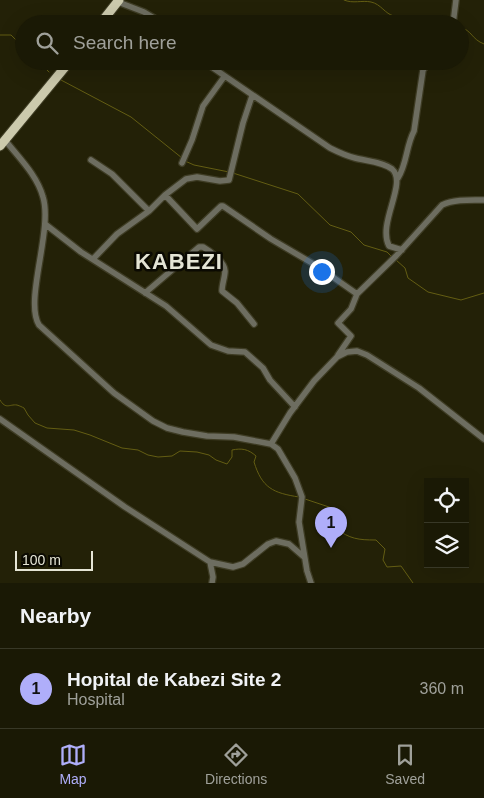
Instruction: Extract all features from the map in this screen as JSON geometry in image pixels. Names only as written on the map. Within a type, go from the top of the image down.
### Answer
[{"type":"highway","points":[[107,15],[118,1]]},
{"type":"highway","points":[[2,143],[63,70]]},
{"type":"street","points":[[454,15],[456,0]]},
{"type":"street","points":[[118,1],[149,15]]},
{"type":"street","points":[[216,70],[330,148],[353,157],[377,162],[392,169],[398,178]]},
{"type":"street","points":[[402,250],[388,246],[385,238],[388,214],[396,191],[398,178],[404,168],[410,139],[414,131],[423,70]]},
{"type":"street","points":[[182,162],[192,140],[203,106],[224,76]]},
{"type":"street","points":[[94,258],[117,234],[149,211],[186,179],[197,177],[220,181],[229,180],[243,123],[252,96]]},
{"type":"street","points":[[2,143],[39,184],[45,205],[45,224],[36,292],[35,319],[39,325],[114,393],[153,421],[167,428],[183,432],[208,436],[234,437],[271,444],[278,449],[287,462],[302,497],[299,522],[307,571],[311,583]]},
{"type":"street","points":[[91,160],[112,174],[149,211]]},
{"type":"street","points":[[166,195],[197,229],[223,206],[357,294]]},
{"type":"street","points":[[271,444],[314,381],[337,357],[351,336],[338,323],[350,309],[357,294],[402,250],[442,206],[448,203],[484,200]]},
{"type":"street","points":[[45,224],[81,252],[94,258],[166,306],[211,345],[228,351],[245,352],[254,358],[270,380],[295,407]]},
{"type":"street","points":[[145,293],[199,248],[203,247],[222,262],[226,271],[222,291],[236,303],[254,324]]},
{"type":"street","points":[[337,357],[348,352],[357,351],[367,355],[419,388],[484,439]]},
{"type":"street","points":[[0,419],[125,507],[210,562],[233,567],[244,564],[268,544],[276,541],[289,544],[305,557]]},
{"type":"street","points":[[210,562],[213,577],[212,583]]},
{"type":"waterway","points":[[344,0],[374,3],[391,15]]},
{"type":"waterway","points":[[469,33],[484,44]]},
{"type":"waterway","points":[[0,35],[11,35],[15,39]]},
{"type":"waterway","points":[[61,80],[131,117],[182,158]]},
{"type":"waterway","points":[[185,161],[194,165],[229,172]]},
{"type":"waterway","points":[[233,173],[298,194],[330,225],[351,232],[364,245],[387,252],[391,256]]},
{"type":"waterway","points":[[396,260],[405,268],[408,278],[428,292],[461,300],[484,293]]},
{"type":"waterway","points":[[0,400],[6,406],[17,405],[24,408],[35,423],[47,428],[74,430],[122,448],[138,450],[148,455],[158,457],[172,456],[180,451],[197,452],[209,455],[227,464],[232,457],[232,450],[248,450],[256,456],[254,462],[257,471],[270,488],[282,494],[299,497]]},
{"type":"waterway","points":[[305,499],[335,509],[335,528],[345,535],[359,539],[376,540],[385,549],[383,560],[387,567],[401,566],[413,583]]},
{"type":"place","name":"Hopital de Kabezi Site 2","points":[[331,548]]},
{"type":"district","name":"KABEZI","points":[[179,261]]}]
